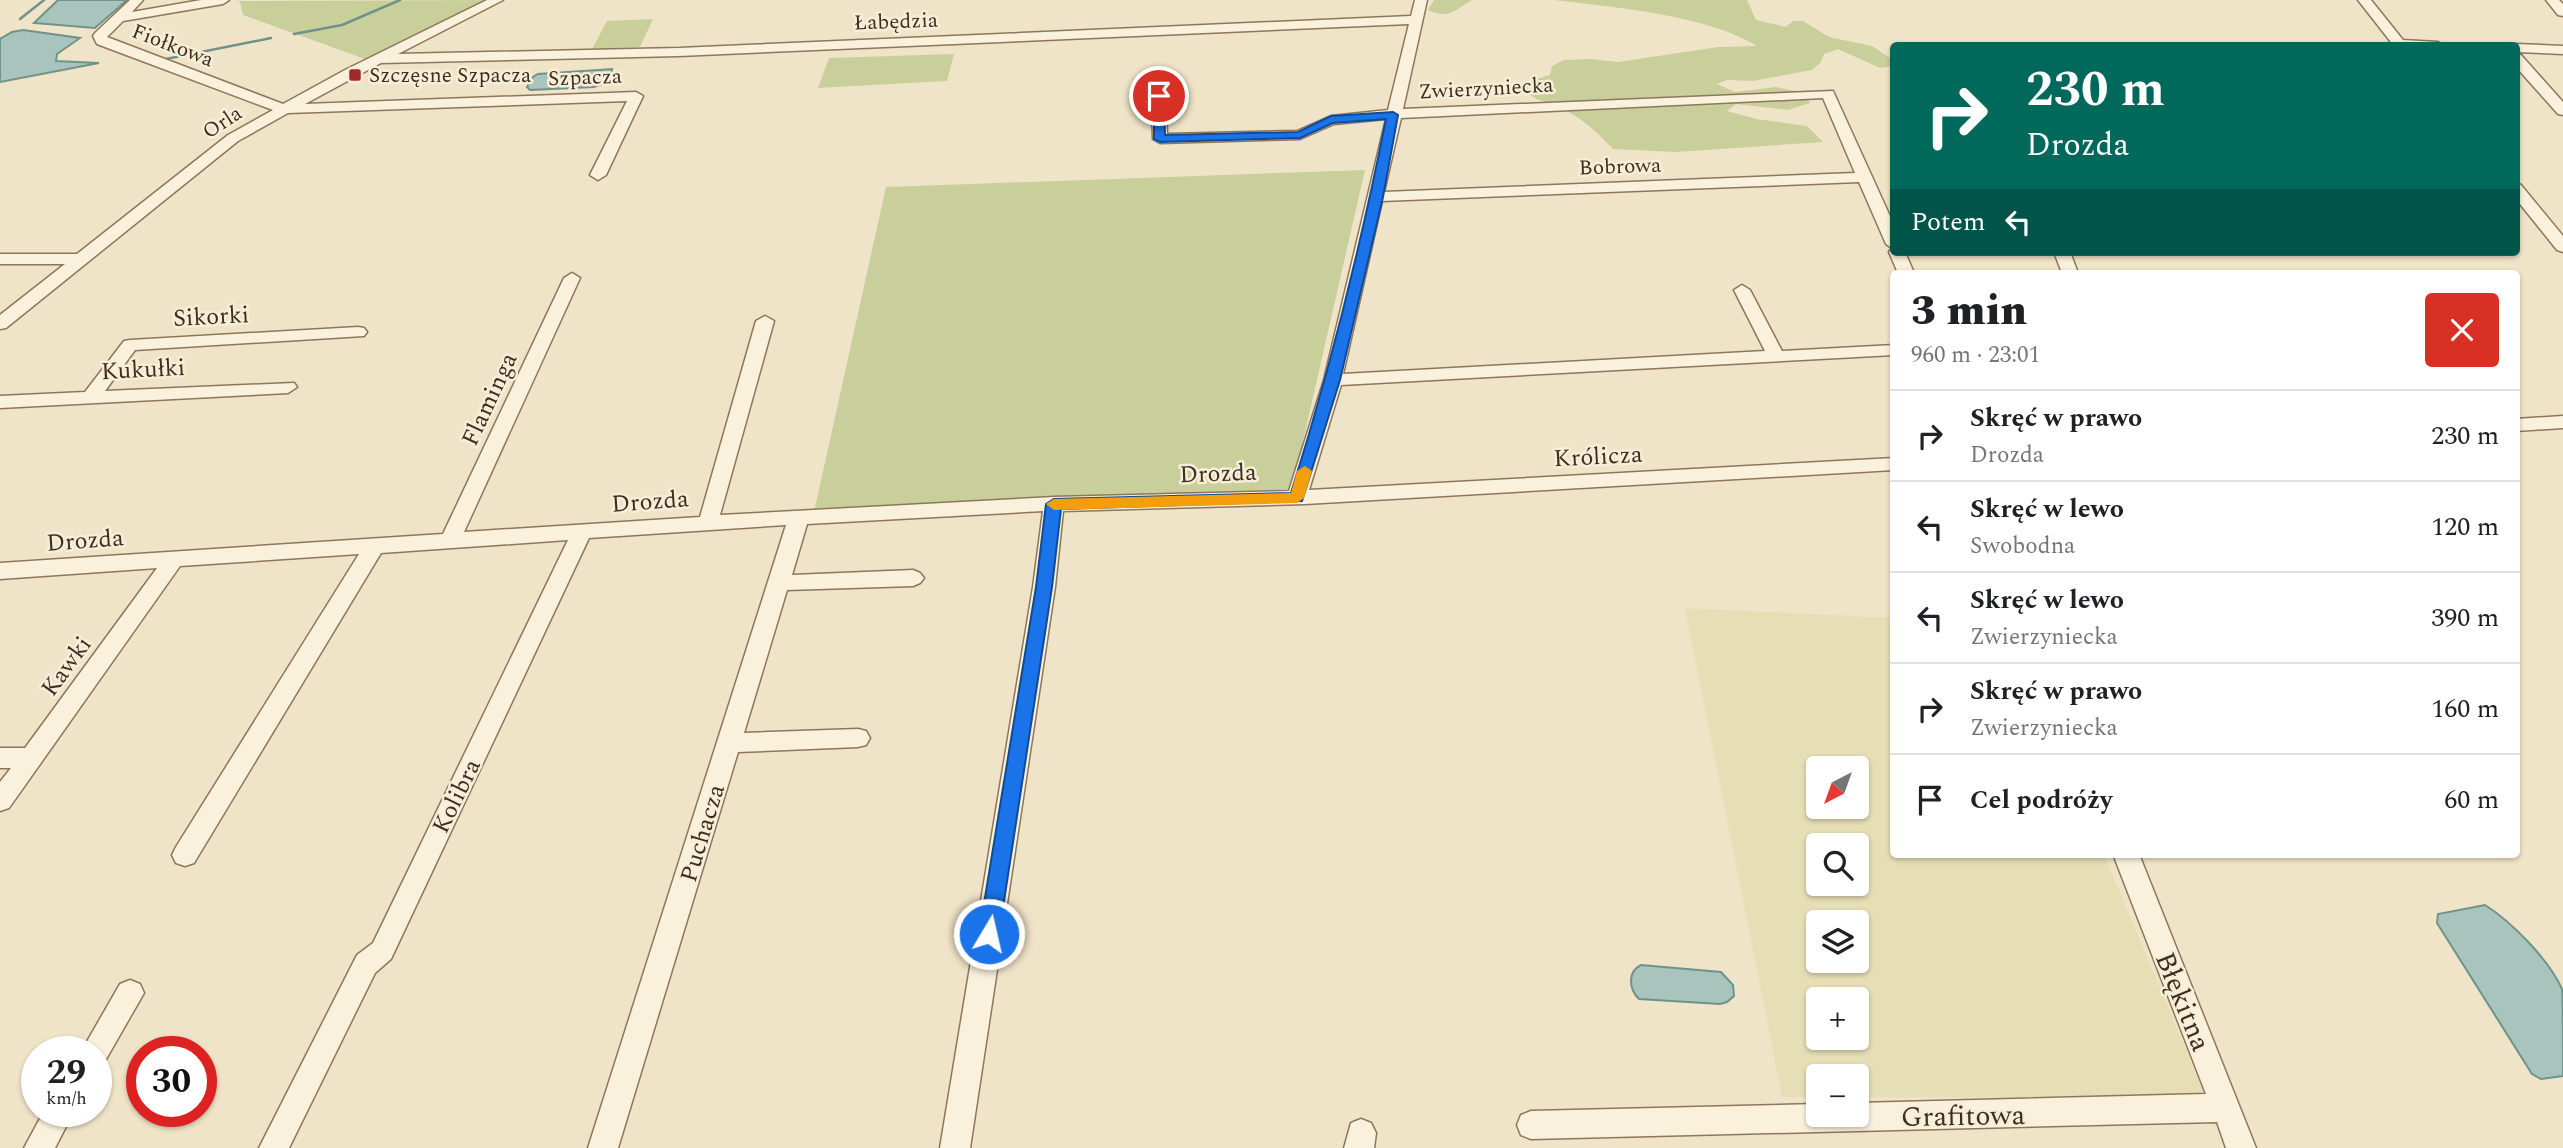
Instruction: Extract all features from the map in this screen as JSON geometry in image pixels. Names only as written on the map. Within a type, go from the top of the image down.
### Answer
[{"type":"street","name":"Fiołkowa","points":[[138,0],[100,36],[102,41],[283,109]]},
{"type":"street","points":[[119,18],[223,0]]},
{"type":"street","name":"Orla","points":[[0,324],[213,152],[283,109],[497,0]]},
{"type":"street","points":[[1301,497],[1333,380],[1421,0]]},
{"type":"street","points":[[2364,0],[2399,42]]},
{"type":"street","points":[[2552,0],[2563,12]]},
{"type":"street","name":"Łabędzia","points":[[378,59],[679,52],[1416,20]]},
{"type":"street","points":[[2520,48],[2563,50]]},
{"type":"street","points":[[2520,63],[2563,111]]},
{"type":"street","name":"Zwierzyniecka","points":[[1158,74],[1160,139],[1300,135],[1331,120],[1393,115],[1828,94],[1865,177]]},
{"type":"street","name":"Szpacza","points":[[283,109],[636,96],[598,175]]},
{"type":"street","points":[[1865,177],[1890,235]]},
{"type":"street","name":"Bobrowa","points":[[1377,197],[1865,177]]},
{"type":"street","points":[[2520,193],[2563,247]]},
{"type":"street","points":[[0,259],[81,259]]},
{"type":"street","name":"Flaminga","points":[[450,541],[572,278]]},
{"type":"street","points":[[1742,290],[1776,356]]},
{"type":"street","points":[[708,523],[765,321]]},
{"type":"street","name":"Sikorki","points":[[91,396],[130,345],[358,332]]},
{"type":"street","points":[[1333,380],[1890,350]]},
{"type":"street","name":"Kukułki","points":[[0,402],[288,387]]},
{"type":"street","points":[[2520,425],[2563,422]]},
{"type":"street","name":"Królicza","points":[[1301,497],[1890,464]]},
{"type":"street","name":"Drozda","points":[[0,571],[799,517],[1054,504],[1301,497]]},
{"type":"street","points":[[956,1148],[1042,601],[1054,504]]},
{"type":"street","name":"Puchacza","points":[[603,1148],[799,517]]},
{"type":"street","name":"Kolibra","points":[[274,1148],[366,964],[382,951],[582,532]]},
{"type":"street","points":[[185,855],[374,547]]},
{"type":"street","name":"Kawki","points":[[0,801],[173,561]]},
{"type":"street","points":[[780,583],[913,578]]},
{"type":"street","points":[[730,743],[858,738]]},
{"type":"street","points":[[0,758],[32,758]]},
{"type":"street","name":"Błękitna","points":[[2128,858],[2241,1148]]},
{"type":"street","points":[[104,1036],[130,993]]},
{"type":"street","name":"Grafitowa","points":[[1531,1125],[2227,1108]]},
{"type":"street","points":[[38,1148],[50,1127]]},
{"type":"shaded area","points":[[1685,608],[1890,618],[1890,858],[2106,858],[2206,1098],[1869,1097],[1869,1064],[1806,1064],[1806,1097],[1782,1097]]},
{"type":"green space","points":[[488,0],[365,59],[243,15],[240,2],[236,1]]},
{"type":"green space","points":[[1434,0],[1472,0],[1452,12],[1441,14],[1428,10]]},
{"type":"green space","points":[[1553,0],[1747,0],[1756,20],[1786,27],[1793,21],[1803,21],[1829,37],[1872,46],[1890,58],[1890,66],[1880,68],[1838,49],[1824,54],[1821,62],[1812,70],[1753,81],[1727,80],[1717,84],[1735,92],[1776,87],[1805,93],[1810,103],[1788,110],[1736,104],[1727,111],[1757,119],[1807,126],[1823,142],[1676,152],[1613,149],[1578,118],[1535,98],[1521,87],[1550,75],[1552,66],[1564,60],[1618,62],[1718,47],[1757,46],[1712,27],[1631,9]]},
{"type":"green space","points":[[653,19],[640,47],[592,49],[607,21]]},
{"type":"green space","points":[[954,54],[947,81],[818,88],[829,58]]},
{"type":"green space","points":[[1365,170],[1292,489],[814,512],[886,187]]},
{"type":"water","points":[[58,0],[127,0],[95,28],[34,23]]},
{"type":"water","points":[[23,30],[80,38],[57,54],[56,61],[99,63],[0,82],[0,39],[12,32]]},
{"type":"water","points":[[612,69],[610,81],[594,87],[530,90],[527,87],[538,74]]},
{"type":"water","points":[[2485,905],[2529,942],[2562,989],[2563,1076],[2541,1079],[2532,1074],[2437,923],[2438,914]]},
{"type":"water","points":[[1641,965],[1721,972],[1733,985],[1734,996],[1720,1004],[1639,999],[1631,981],[1633,972]]},
{"type":"waterway","points":[[20,19],[44,0]]},
{"type":"waterway","points":[[294,34],[342,25],[400,0]]},
{"type":"waterway","points":[[166,59],[271,38]]},
{"type":"slow traffic","points":[[1054,504],[1297,498],[1305,471]]},
{"type":"place","name":"Szczęsne Szpacza","points":[[355,75]]},
{"type":"route","points":[[989,934],[1044,587],[1054,504],[1297,498],[1333,380],[1377,197],[1393,115],[1331,120],[1300,135],[1160,139],[1159,96]]}]
